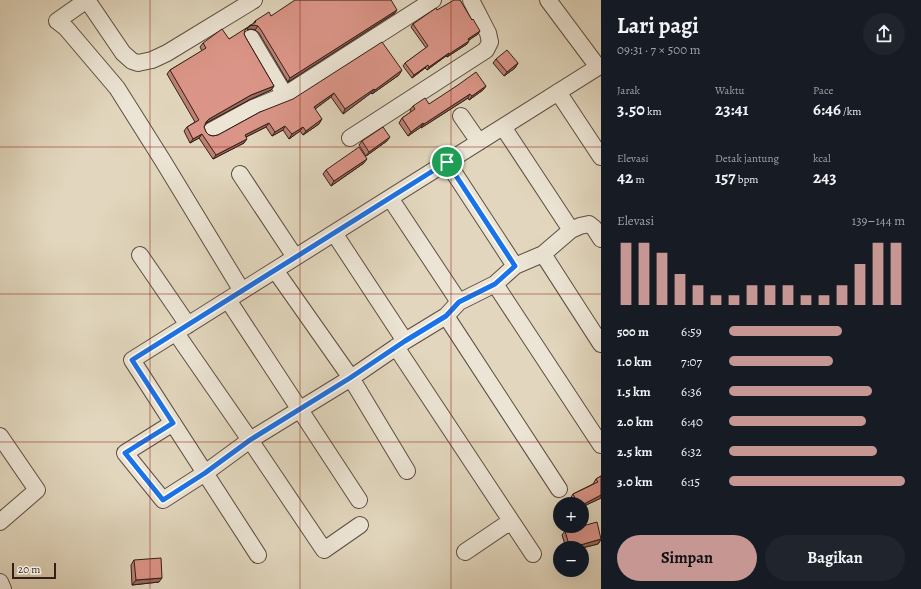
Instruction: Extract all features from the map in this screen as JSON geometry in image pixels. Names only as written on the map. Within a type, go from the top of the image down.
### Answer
[{"type":"street","points":[[242,291],[117,88],[66,28],[57,21],[87,0],[123,53],[132,61],[138,63],[152,60],[167,53],[254,0]]},
{"type":"street","points":[[211,131],[253,108],[285,95],[433,0]]},
{"type":"street","points":[[350,138],[486,50],[490,42],[488,33],[471,0]]},
{"type":"street","points":[[258,555],[132,360],[598,67],[548,0]]},
{"type":"street","points":[[251,38],[285,95]]},
{"type":"street","points":[[558,92],[601,157]]},
{"type":"street","points":[[461,116],[479,142]]},
{"type":"street","points":[[503,127],[572,230]]},
{"type":"street","points":[[447,162],[515,266]]},
{"type":"street","points":[[240,174],[295,258]]},
{"type":"street","points":[[390,198],[459,302]]},
{"type":"street","points":[[173,423],[125,453],[163,500],[205,473],[250,440],[446,316],[459,302],[495,284],[515,266],[543,254],[572,230],[588,224],[594,228],[601,239]]},
{"type":"street","points":[[334,233],[400,344],[533,554]]},
{"type":"street","points":[[543,254],[601,344]]},
{"type":"street","points":[[140,255],[182,329],[250,440],[324,550],[360,525]]},
{"type":"street","points":[[275,270],[350,378],[407,471]]},
{"type":"street","points":[[495,284],[601,445]]},
{"type":"street","points":[[228,300],[359,500]]},
{"type":"street","points":[[446,316],[559,489]]},
{"type":"street","points":[[0,436],[37,490],[0,522]]},
{"type":"street","points":[[465,552],[511,521]]},
{"type":"street","points":[[0,582],[3,589]]},
{"type":"building","points":[[295,0],[391,0],[397,10],[290,78],[258,26],[249,26],[269,12],[271,16]]},
{"type":"building","points":[[454,0],[460,0],[480,31],[468,39],[469,41],[414,75],[405,63],[428,46],[413,24],[436,8],[437,10]]},
{"type":"building","points":[[248,27],[244,34],[274,86],[251,95],[209,119],[204,127],[209,135],[218,135],[260,112],[293,99],[382,42],[402,70],[375,90],[374,89],[345,109],[334,93],[314,107],[322,119],[306,131],[303,127],[292,134],[285,126],[275,132],[269,123],[245,135],[247,139],[216,155],[202,134],[193,139],[187,127],[199,120],[170,70],[206,48],[203,43],[222,29],[229,39]]},
{"type":"building","points":[[507,50],[518,63],[507,72],[496,59]]},
{"type":"building","points":[[476,72],[486,86],[472,96],[470,94],[411,132],[402,118],[415,109],[413,106],[425,98],[429,104]]},
{"type":"building","points":[[383,127],[390,137],[369,152],[362,141]]},
{"type":"building","points":[[359,147],[367,159],[334,181],[326,170]]},
{"type":"building","points":[[601,476],[601,495],[589,501],[589,497],[574,497],[573,494],[598,482],[596,479]]},
{"type":"building","points":[[597,522],[601,539],[589,542],[589,541],[568,541],[566,533],[589,533],[589,524]]},
{"type":"building","points":[[161,558],[162,578],[136,580],[134,560]]},
{"type":"route","points":[[447,162],[515,266],[495,284],[459,302],[446,316],[250,440],[205,473],[163,500],[125,453],[173,423],[132,360],[447,162]]}]
